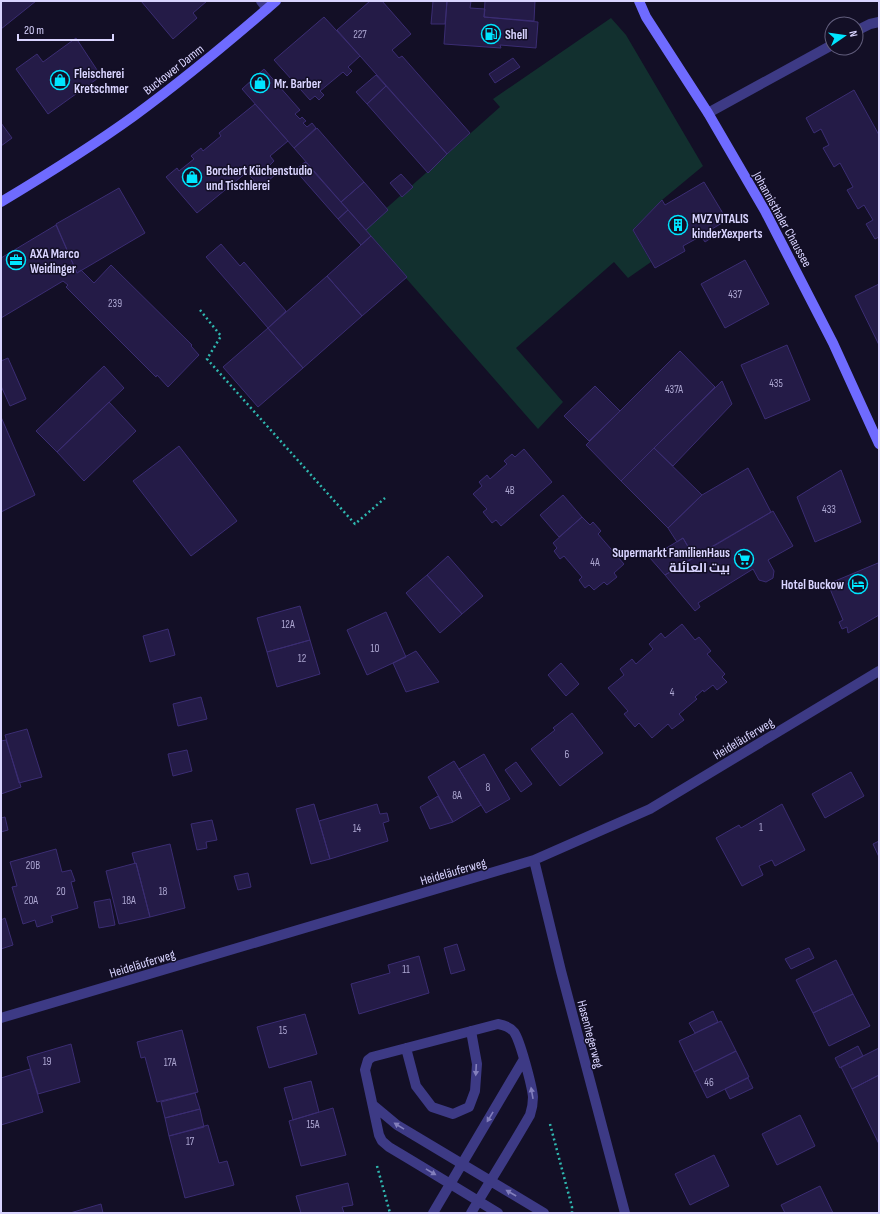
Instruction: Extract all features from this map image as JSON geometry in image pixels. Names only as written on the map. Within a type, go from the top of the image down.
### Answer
[{"type":"main road","name":"Buckower Damm","points":[[1,202],[61,166],[134,115],[225,46],[264,5],[276,1]]},
{"type":"main road","name":"Johannisthaler Chaussee","points":[[633,1],[646,17],[708,114],[765,211],[851,380],[879,444]]},
{"type":"main road","name":"Johannisthaler Chaussee","points":[[639,1],[646,17]]},
{"type":"street","points":[[864,27],[879,22]]},
{"type":"street","points":[[708,114],[824,49]]},
{"type":"street","name":"Heideläuferweg","points":[[1,1018],[534,860],[650,809],[879,671]]},
{"type":"street","name":"Hasenhegerweg","points":[[534,860],[561,971],[625,1213]]},
{"type":"street","points":[[471,1213],[478,1201],[491,1182],[531,1112],[533,1094],[518,1038],[507,1026],[498,1024],[372,1057],[368,1060],[365,1067],[365,1074],[379,1135],[384,1143],[389,1148],[450,1184],[478,1201],[498,1213]]},
{"type":"street","points":[[406,1048],[416,1086],[432,1106],[453,1114],[468,1107],[475,1091],[477,1064],[470,1031]]},
{"type":"street","points":[[433,1213],[524,1059]]},
{"type":"street","points":[[373,1105],[397,1125],[544,1213]]},
{"type":"path","points":[[200,310],[221,336],[207,359],[355,524],[385,498]]},
{"type":"green space","points":[[611,18],[626,35],[703,166],[662,200],[633,230],[651,262],[628,278],[614,262],[516,348],[563,402],[538,429],[363,229],[500,107],[493,99]]},
{"type":"building","points":[[1,1],[36,1],[1,29]]},
{"type":"building","points":[[141,1],[207,1],[193,13],[197,18],[173,39]]},
{"type":"building","points":[[370,1],[382,1],[411,34],[392,50],[399,58],[402,56],[470,133],[447,154],[337,30]]},
{"type":"building","points":[[433,1],[447,1],[445,24],[431,24]]},
{"type":"building","name":"Shell","points":[[447,1],[471,1],[470,8],[485,9],[484,17],[538,22],[536,48],[500,45],[501,48],[444,44]]},
{"type":"building","points":[[485,1],[535,1],[534,21],[484,17]]},
{"type":"building","points":[[324,17],[360,56],[348,67],[352,71],[347,76],[343,72],[320,91],[324,95],[319,100],[315,96],[310,100],[274,60]]},
{"type":"building","name":"Fleischerei Kretschmer","points":[[76,38],[101,76],[48,114],[16,69],[37,54],[43,62]]},
{"type":"building","points":[[513,58],[520,67],[495,83],[489,74]]},
{"type":"building","points":[[264,69],[300,110],[295,114],[300,119],[302,117],[306,121],[303,123],[307,127],[312,123],[316,128],[294,148],[242,89]]},
{"type":"building","points":[[376,75],[386,86],[367,104],[356,92]]},
{"type":"building","points":[[386,86],[447,154],[428,173],[367,104]]},
{"type":"building","points":[[854,90],[879,135],[879,237],[875,239],[866,224],[873,220],[864,205],[858,209],[847,190],[853,187],[840,163],[834,167],[823,148],[829,145],[821,129],[814,133],[806,118]]},
{"type":"building","points":[[255,104],[288,141],[270,156],[274,161],[269,166],[276,174],[260,188],[247,172],[197,213],[166,177],[177,168],[179,171],[194,159],[191,156],[201,148],[203,151],[221,136],[219,133]]},
{"type":"building","points":[[1,123],[12,138],[1,146]]},
{"type":"building","points":[[317,128],[364,182],[341,202],[294,148]]},
{"type":"building","points":[[305,162],[348,210],[338,219],[295,170]]},
{"type":"building","points":[[401,174],[413,187],[402,197],[390,183]]},
{"type":"building","points":[[364,182],[388,210],[366,230],[341,202]]},
{"type":"building","name":"MVZ VITALIS kinderXexperts","points":[[704,182],[727,220],[707,232],[711,238],[705,242],[701,236],[683,246],[685,251],[655,268],[633,230],[662,200],[665,205]]},
{"type":"building","points":[[119,188],[145,233],[77,273],[56,224]]},
{"type":"building","points":[[348,210],[371,236],[361,245],[338,219]]},
{"type":"building","points":[[56,225],[77,273],[81,270],[94,283],[111,265],[192,345],[191,346],[199,355],[168,387],[157,375],[156,377],[66,287],[68,285],[63,281],[1,318],[1,258]]},
{"type":"building","points":[[371,236],[407,277],[362,316],[327,276]]},
{"type":"building","points":[[221,244],[240,266],[244,262],[286,311],[268,328],[206,257]]},
{"type":"building","points":[[745,260],[769,304],[725,328],[701,284]]},
{"type":"building","points":[[327,276],[362,316],[303,368],[268,328]]},
{"type":"building","points":[[879,284],[879,345],[855,296]]},
{"type":"building","points":[[268,328],[303,368],[258,407],[223,367]]},
{"type":"building","points":[[787,345],[810,400],[765,419],[741,365]]},
{"type":"building","points":[[680,351],[715,387],[621,481],[586,445]]},
{"type":"building","points":[[8,358],[26,399],[10,406],[1,386],[1,361]]},
{"type":"building","points":[[104,366],[124,388],[57,452],[36,431]]},
{"type":"building","points":[[722,381],[732,404],[673,466],[654,448]]},
{"type":"building","points":[[595,386],[620,411],[589,441],[564,416]]},
{"type":"building","points":[[109,402],[136,431],[84,481],[57,452]]},
{"type":"building","points":[[1,417],[35,495],[1,512]]},
{"type":"building","points":[[179,446],[237,521],[191,556],[133,481]]},
{"type":"building","points":[[654,448],[702,495],[668,528],[621,481]]},
{"type":"building","points":[[524,449],[552,482],[501,526],[496,520],[492,523],[483,512],[487,509],[473,494],[482,486],[479,482],[487,475],[490,479],[507,464],[504,461],[512,454],[515,457]]},
{"type":"building","points":[[748,468],[771,512],[694,557],[683,538],[677,542],[668,528],[702,495]]},
{"type":"building","points":[[841,470],[861,522],[815,542],[797,497]]},
{"type":"building","points":[[563,495],[582,517],[559,537],[540,515]]},
{"type":"building","points":[[773,511],[793,546],[768,560],[774,571],[773,578],[766,582],[759,580],[753,569],[698,603],[700,607],[695,611],[665,575]]},
{"type":"building","points":[[582,517],[590,525],[593,522],[601,531],[598,534],[624,564],[614,573],[617,577],[607,585],[604,582],[594,590],[589,585],[585,588],[579,580],[582,577],[564,556],[560,559],[554,551],[557,548],[553,543]]},
{"type":"building","points":[[683,538],[694,557],[665,575],[650,558]]},
{"type":"building","points":[[448,556],[483,596],[462,614],[427,575]]},
{"type":"building","points":[[878,563],[879,615],[848,633],[847,627],[842,629],[839,622],[843,620],[828,584]]},
{"type":"building","points":[[427,575],[462,614],[440,633],[406,593]]},
{"type":"building","points":[[300,606],[310,640],[267,652],[257,618]]},
{"type":"building","points":[[386,612],[406,657],[367,675],[347,630]]},
{"type":"building","points":[[682,624],[695,640],[699,637],[711,651],[707,654],[725,674],[722,677],[727,682],[717,690],[713,685],[704,692],[703,690],[695,697],[697,699],[679,714],[684,720],[672,729],[668,724],[652,738],[639,723],[635,727],[624,714],[628,711],[608,688],[624,675],[620,669],[632,659],[636,664],[653,649],[649,644],[661,633],[665,638]]},
{"type":"building","points":[[168,629],[175,655],[150,662],[143,636]]},
{"type":"building","points":[[310,640],[320,674],[277,687],[267,652]]},
{"type":"building","points":[[416,651],[439,682],[406,692],[393,663]]},
{"type":"building","points":[[561,663],[579,684],[566,696],[548,675]]},
{"type":"building","points":[[201,697],[207,719],[178,726],[173,704]]},
{"type":"building","points":[[572,713],[603,753],[560,786],[531,749],[555,730],[553,728]]},
{"type":"building","points":[[27,729],[42,777],[19,783],[5,735]]},
{"type":"building","points":[[6,740],[21,787],[1,794],[1,741]]},
{"type":"building","points":[[187,750],[192,771],[173,776],[168,754]]},
{"type":"building","points":[[484,754],[510,799],[486,813],[459,769]]},
{"type":"building","points":[[454,761],[481,805],[453,822],[428,777]]},
{"type":"building","points":[[516,762],[532,784],[521,792],[505,770]]},
{"type":"building","points":[[851,772],[864,796],[825,818],[812,794]]},
{"type":"building","points":[[438,796],[453,822],[430,829],[420,807]]},
{"type":"building","points":[[314,804],[330,859],[311,864],[296,809]]},
{"type":"building","points":[[377,804],[380,814],[387,813],[389,821],[383,823],[388,841],[330,859],[319,821]]},
{"type":"building","points":[[782,804],[805,850],[775,866],[772,860],[759,866],[763,875],[742,886],[716,838],[739,825],[741,828]]},
{"type":"building","points":[[5,817],[8,830],[1,832],[1,818]]},
{"type":"building","points":[[212,820],[217,840],[206,842],[207,848],[197,850],[191,824]]},
{"type":"building","points":[[879,841],[879,857],[873,844]]},
{"type":"building","points":[[170,844],[185,908],[150,917],[132,853]]},
{"type":"building","points":[[56,849],[62,872],[71,870],[75,881],[71,882],[78,908],[51,916],[53,922],[37,927],[35,920],[23,924],[12,887],[17,886],[10,862]]},
{"type":"building","points":[[136,863],[150,917],[119,924],[106,871]]},
{"type":"building","points":[[248,873],[251,887],[238,890],[234,876]]},
{"type":"building","points":[[110,899],[115,925],[99,928],[94,902]]},
{"type":"building","points":[[5,918],[13,945],[1,949],[1,920]]},
{"type":"building","points":[[457,944],[465,970],[451,974],[444,948]]},
{"type":"building","points":[[809,948],[814,958],[791,969],[785,959]]},
{"type":"building","points":[[419,956],[429,993],[359,1014],[351,984],[390,973],[388,965]]},
{"type":"building","points":[[836,960],[853,994],[813,1013],[796,980]]},
{"type":"building","points":[[853,994],[870,1026],[829,1046],[813,1013]]},
{"type":"building","points":[[713,1011],[718,1022],[695,1033],[689,1023]]},
{"type":"building","points":[[305,1014],[317,1054],[269,1068],[257,1027]]},
{"type":"building","points":[[721,1021],[736,1051],[694,1072],[679,1041]]},
{"type":"building","points":[[182,1030],[198,1092],[157,1102],[145,1057],[141,1058],[137,1042]]},
{"type":"building","points":[[71,1044],[80,1082],[38,1094],[27,1057]]},
{"type":"building","points":[[858,1046],[863,1056],[840,1068],[835,1058]]},
{"type":"building","points":[[879,1048],[879,1075],[852,1089],[841,1067]]},
{"type":"building","points":[[736,1051],[749,1077],[707,1098],[694,1072]]},
{"type":"building","points":[[30,1069],[43,1112],[1,1125],[1,1078]]},
{"type":"building","points":[[879,1075],[879,1144],[852,1089]]},
{"type":"building","points":[[748,1078],[753,1088],[730,1099],[725,1089]]},
{"type":"building","points":[[311,1081],[319,1112],[293,1120],[284,1088]]},
{"type":"building","points":[[195,1093],[200,1109],[165,1118],[161,1102]]},
{"type":"building","points":[[333,1108],[346,1155],[301,1166],[289,1121]]},
{"type":"building","points":[[200,1109],[204,1127],[169,1136],[165,1118]]},
{"type":"building","points":[[800,1115],[815,1146],[777,1165],[762,1134]]},
{"type":"building","points":[[208,1125],[219,1163],[227,1161],[234,1185],[185,1198],[169,1136]]},
{"type":"building","points":[[714,1155],[729,1186],[690,1205],[675,1174]]},
{"type":"building","points":[[348,1183],[353,1205],[342,1207],[344,1213],[301,1213],[296,1196]]},
{"type":"building","points":[[820,1186],[833,1213],[785,1213],[781,1205]]},
{"type":"building","points":[[101,1204],[103,1213],[70,1213]]},
{"type":"place","name":"Shell","points":[[491,34]]},
{"type":"place","name":"Fleischerei Kretschmer","points":[[60,80]]},
{"type":"place","name":"Mr. Barber","points":[[260,83]]},
{"type":"place","name":"Borchert Küchenstudio und Tischlerei","points":[[192,177]]},
{"type":"place","name":"MVZ VITALIS kinderXexperts","points":[[678,225]]},
{"type":"place","name":"AXA Marco Weidinger","points":[[16,260]]},
{"type":"place","name":"Supermarkt FamilienHaus بيت العائلة","points":[[744,559]]},
{"type":"place","name":"Hotel Buckow","points":[[858,584]]}]
